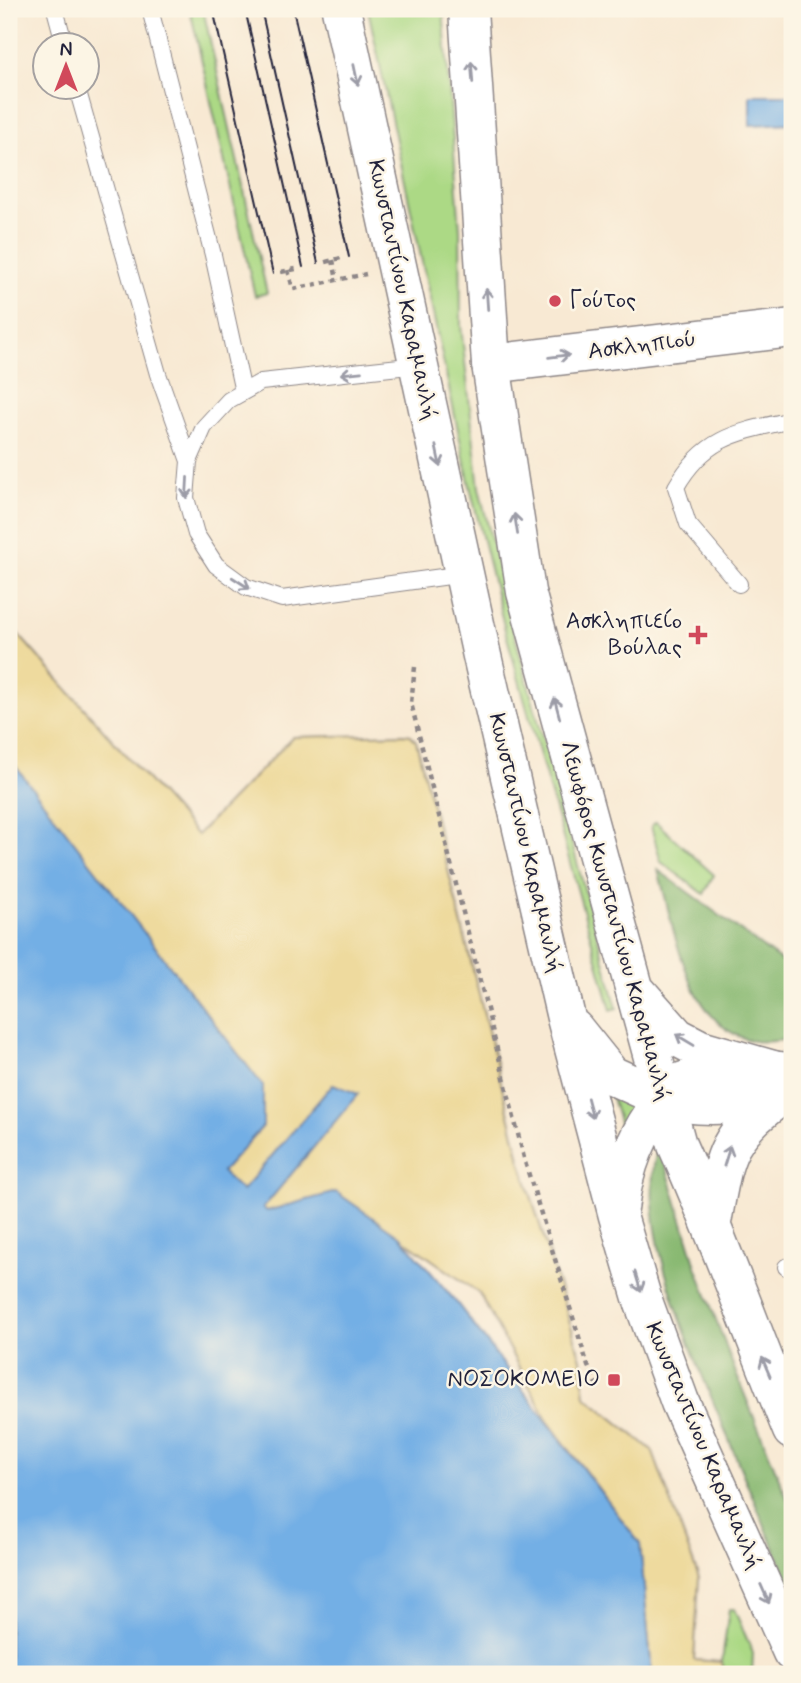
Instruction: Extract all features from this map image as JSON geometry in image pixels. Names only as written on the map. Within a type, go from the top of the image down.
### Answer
[{"type":"main road","name":"Κωνσταντίνου Καραμανλή","points":[[341,9],[464,574],[566,1018],[618,1216],[643,1301],[680,1402],[792,1652]]},
{"type":"main road","points":[[468,9],[491,364]]},
{"type":"main road","name":"Ασκληπιού","points":[[491,364],[792,328]]},
{"type":"main road","name":"Λεωφόρος Κωνσταντίνου Καραμανλή","points":[[491,364],[526,592],[677,1145],[716,1234]]},
{"type":"main road","points":[[632,987],[677,1038],[784,1083]]},
{"type":"main road","points":[[566,1018],[611,1075],[664,1099]]},
{"type":"main road","points":[[618,1216],[624,1171],[645,1122],[681,1082],[710,1073],[784,1083]]},
{"type":"main road","points":[[784,1083],[732,1141],[716,1234],[792,1430]]},
{"type":"lane","points":[[55,9],[61,32]]},
{"type":"lane","points":[[150,9],[213,255],[243,392]]},
{"type":"lane","points":[[81,102],[158,374],[189,461]]},
{"type":"lane","points":[[418,365],[261,382],[229,400],[204,427],[189,461],[186,498],[196,534],[216,565],[246,587],[282,599],[464,574]]},
{"type":"lane","points":[[738,584],[688,524],[676,487],[687,468],[719,439],[792,420]]},
{"type":"path","points":[[326,262],[341,258]]},
{"type":"path","points":[[334,260],[337,280]]},
{"type":"path","points":[[288,270],[293,289],[398,267]]},
{"type":"path","points":[[281,272],[296,269]]},
{"type":"path","points":[[415,667],[411,703],[525,1162],[588,1366],[597,1385]]},
{"type":"green space","points":[[190,9],[203,9],[267,293],[255,296]]},
{"type":"green space","points":[[368,9],[443,9],[460,230],[461,326],[479,488],[513,629],[617,1008],[611,1010],[505,630],[471,491]]},
{"type":"green space","points":[[656,822],[714,875],[704,894],[661,862],[651,826]]},
{"type":"green space","points":[[658,870],[792,969],[792,1039],[754,1041],[731,1032],[713,1017],[698,996],[677,945]]},
{"type":"green space","points":[[610,1091],[636,1108],[623,1135]]},
{"type":"green space","points":[[659,1143],[696,1266],[737,1376],[792,1510],[792,1589],[697,1363],[670,1287],[653,1211],[653,1175]]},
{"type":"green space","points":[[729,1609],[734,1609],[753,1653],[752,1674],[724,1674],[722,1662]]},
{"type":"sand","points":[[9,624],[197,835],[293,737],[404,734],[411,735],[416,741],[521,1163],[581,1359],[585,1396],[652,1450],[699,1578],[694,1660],[722,1662],[724,1674],[652,1674],[640,1544],[548,1421],[479,1293],[336,1192],[267,1211],[263,1208],[357,1094],[333,1084],[242,1191],[222,1172],[263,1126],[263,1086],[9,758]]},
{"type":"water","points":[[750,95],[792,95],[792,123],[750,125]]},
{"type":"water","points":[[9,758],[263,1086],[263,1126],[222,1172],[242,1191],[333,1084],[358,1094],[263,1208],[267,1211],[336,1192],[402,1238],[456,1302],[640,1544],[652,1674],[9,1674]]},
{"type":"tram line","points":[[213,9],[273,274]]},
{"type":"tram line","points":[[245,9],[303,267]]},
{"type":"tram line","points":[[261,9],[318,263]]},
{"type":"tram line","points":[[293,9],[349,257]]},
{"type":"place","name":"Γούτος","points":[[555,301]]},
{"type":"place","name":"Ασκληπιείο Βούλας","points":[[698,635]]},
{"type":"place","name":"ΝΟΣΟΚΟΜΕΙΟ","points":[[614,1380]]}]
